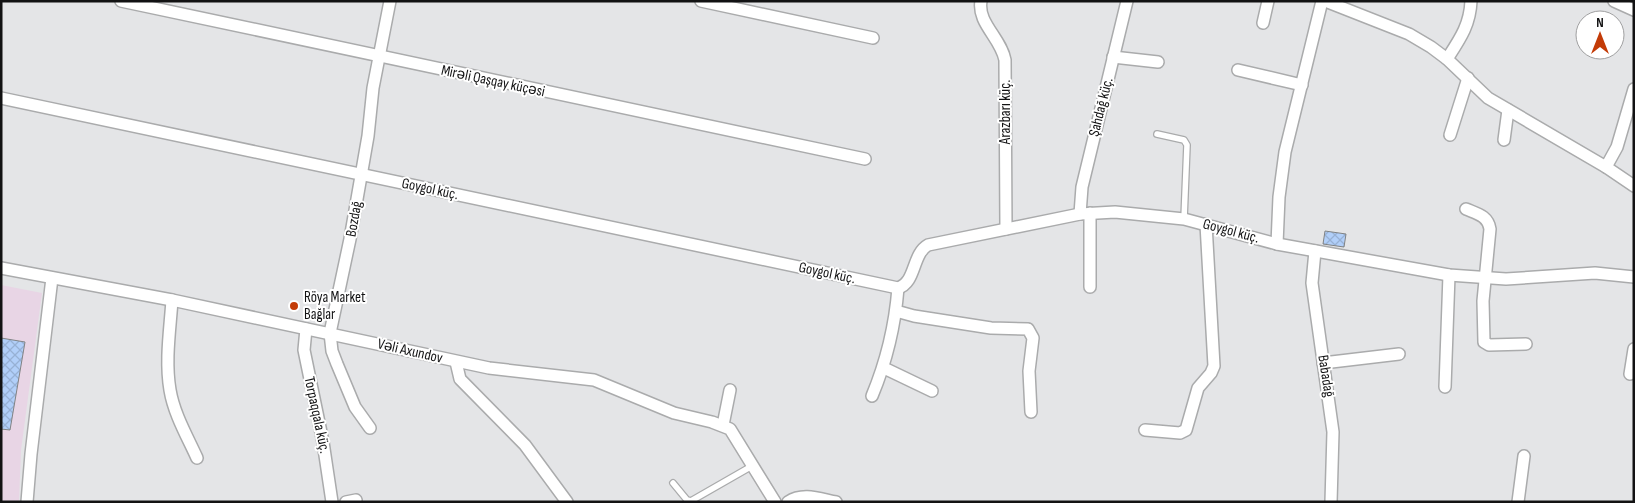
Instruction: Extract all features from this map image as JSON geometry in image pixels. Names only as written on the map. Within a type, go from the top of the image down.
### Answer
[{"type":"street","name":"Mirəli Qaşqay küçəsi","points":[[121,1],[379,58],[865,159]]},
{"type":"street","name":"Bozdağ","points":[[370,428],[355,407],[336,364],[330,333],[362,175],[379,58],[390,1]]},
{"type":"street","points":[[701,1],[873,38]]},
{"type":"street","name":"Arazbarı küç.","points":[[981,1],[980,11],[983,19],[1001,44],[1005,60],[1006,229]]},
{"type":"street","name":"Şahdağ küç.","points":[[1090,287],[1082,187],[1127,1]]},
{"type":"street","points":[[1263,23],[1268,1]]},
{"type":"street","points":[[1277,244],[1281,174],[1323,1],[1409,34],[1448,59],[1488,98],[1606,167],[1634,186]]},
{"type":"street","points":[[1448,59],[1465,33],[1470,18],[1471,1]]},
{"type":"street","points":[[1614,1],[1634,10]]},
{"type":"street","points":[[1113,57],[1158,62]]},
{"type":"street","points":[[1238,70],[1302,86]]},
{"type":"street","points":[[1450,136],[1468,78]]},
{"type":"street","points":[[1606,167],[1617,147],[1634,89]]},
{"type":"street","name":"Goygol küç.","points":[[1,98],[898,288],[907,283],[920,252],[928,246],[1085,214],[1151,214],[1184,219],[1277,244],[1449,276],[1486,279],[1595,272],[1634,277]]},
{"type":"street","points":[[1504,140],[1508,110]]},
{"type":"street","points":[[1466,209],[1485,217],[1489,222],[1483,301],[1484,342],[1489,345],[1526,344]]},
{"type":"street","points":[[1145,430],[1180,433],[1186,430],[1198,388],[1214,366],[1206,224]]},
{"type":"street","name":"Babadağ","points":[[1315,251],[1312,283],[1333,432],[1331,502]]},
{"type":"street","name":"Vəli Axundov","points":[[1,268],[172,300],[456,362],[504,371],[594,380],[674,413],[723,425]]},
{"type":"street","points":[[1445,387],[1449,276]]},
{"type":"street","points":[[27,502],[30,454],[52,278]]},
{"type":"street","points":[[872,396],[884,368],[894,330],[898,288]]},
{"type":"street","points":[[172,300],[168,361],[170,390],[178,417],[197,458]]},
{"type":"street","points":[[896,311],[914,316],[991,328],[1028,329],[1033,338],[1029,371],[1031,412]]},
{"type":"street","name":"Torpaqqala küç.","points":[[306,329],[304,350],[323,442],[332,502]]},
{"type":"street","points":[[1630,374],[1634,349]]},
{"type":"street","points":[[1323,363],[1400,354]]},
{"type":"street","points":[[456,362],[460,379],[525,446],[567,502]]},
{"type":"street","points":[[884,368],[932,391]]},
{"type":"street","points":[[730,390],[723,425],[734,433],[775,502]]},
{"type":"street","points":[[1518,502],[1524,456]]},
{"type":"street","points":[[788,502],[797,497],[808,496],[836,502]]},
{"type":"lane","points":[[1157,134],[1184,140],[1187,145],[1184,219]]},
{"type":"lane","points":[[673,483],[687,500],[691,501],[752,466]]},
{"type":"shaded area","points":[[1,285],[42,293],[21,450],[19,502],[1,502]]},
{"type":"building","points":[[1325,231],[1346,234],[1344,247],[1323,244]]},
{"type":"building","points":[[1,338],[25,342],[10,430],[1,429]]},
{"type":"place","name":"Röya Market Bağlar","points":[[294,306]]}]
